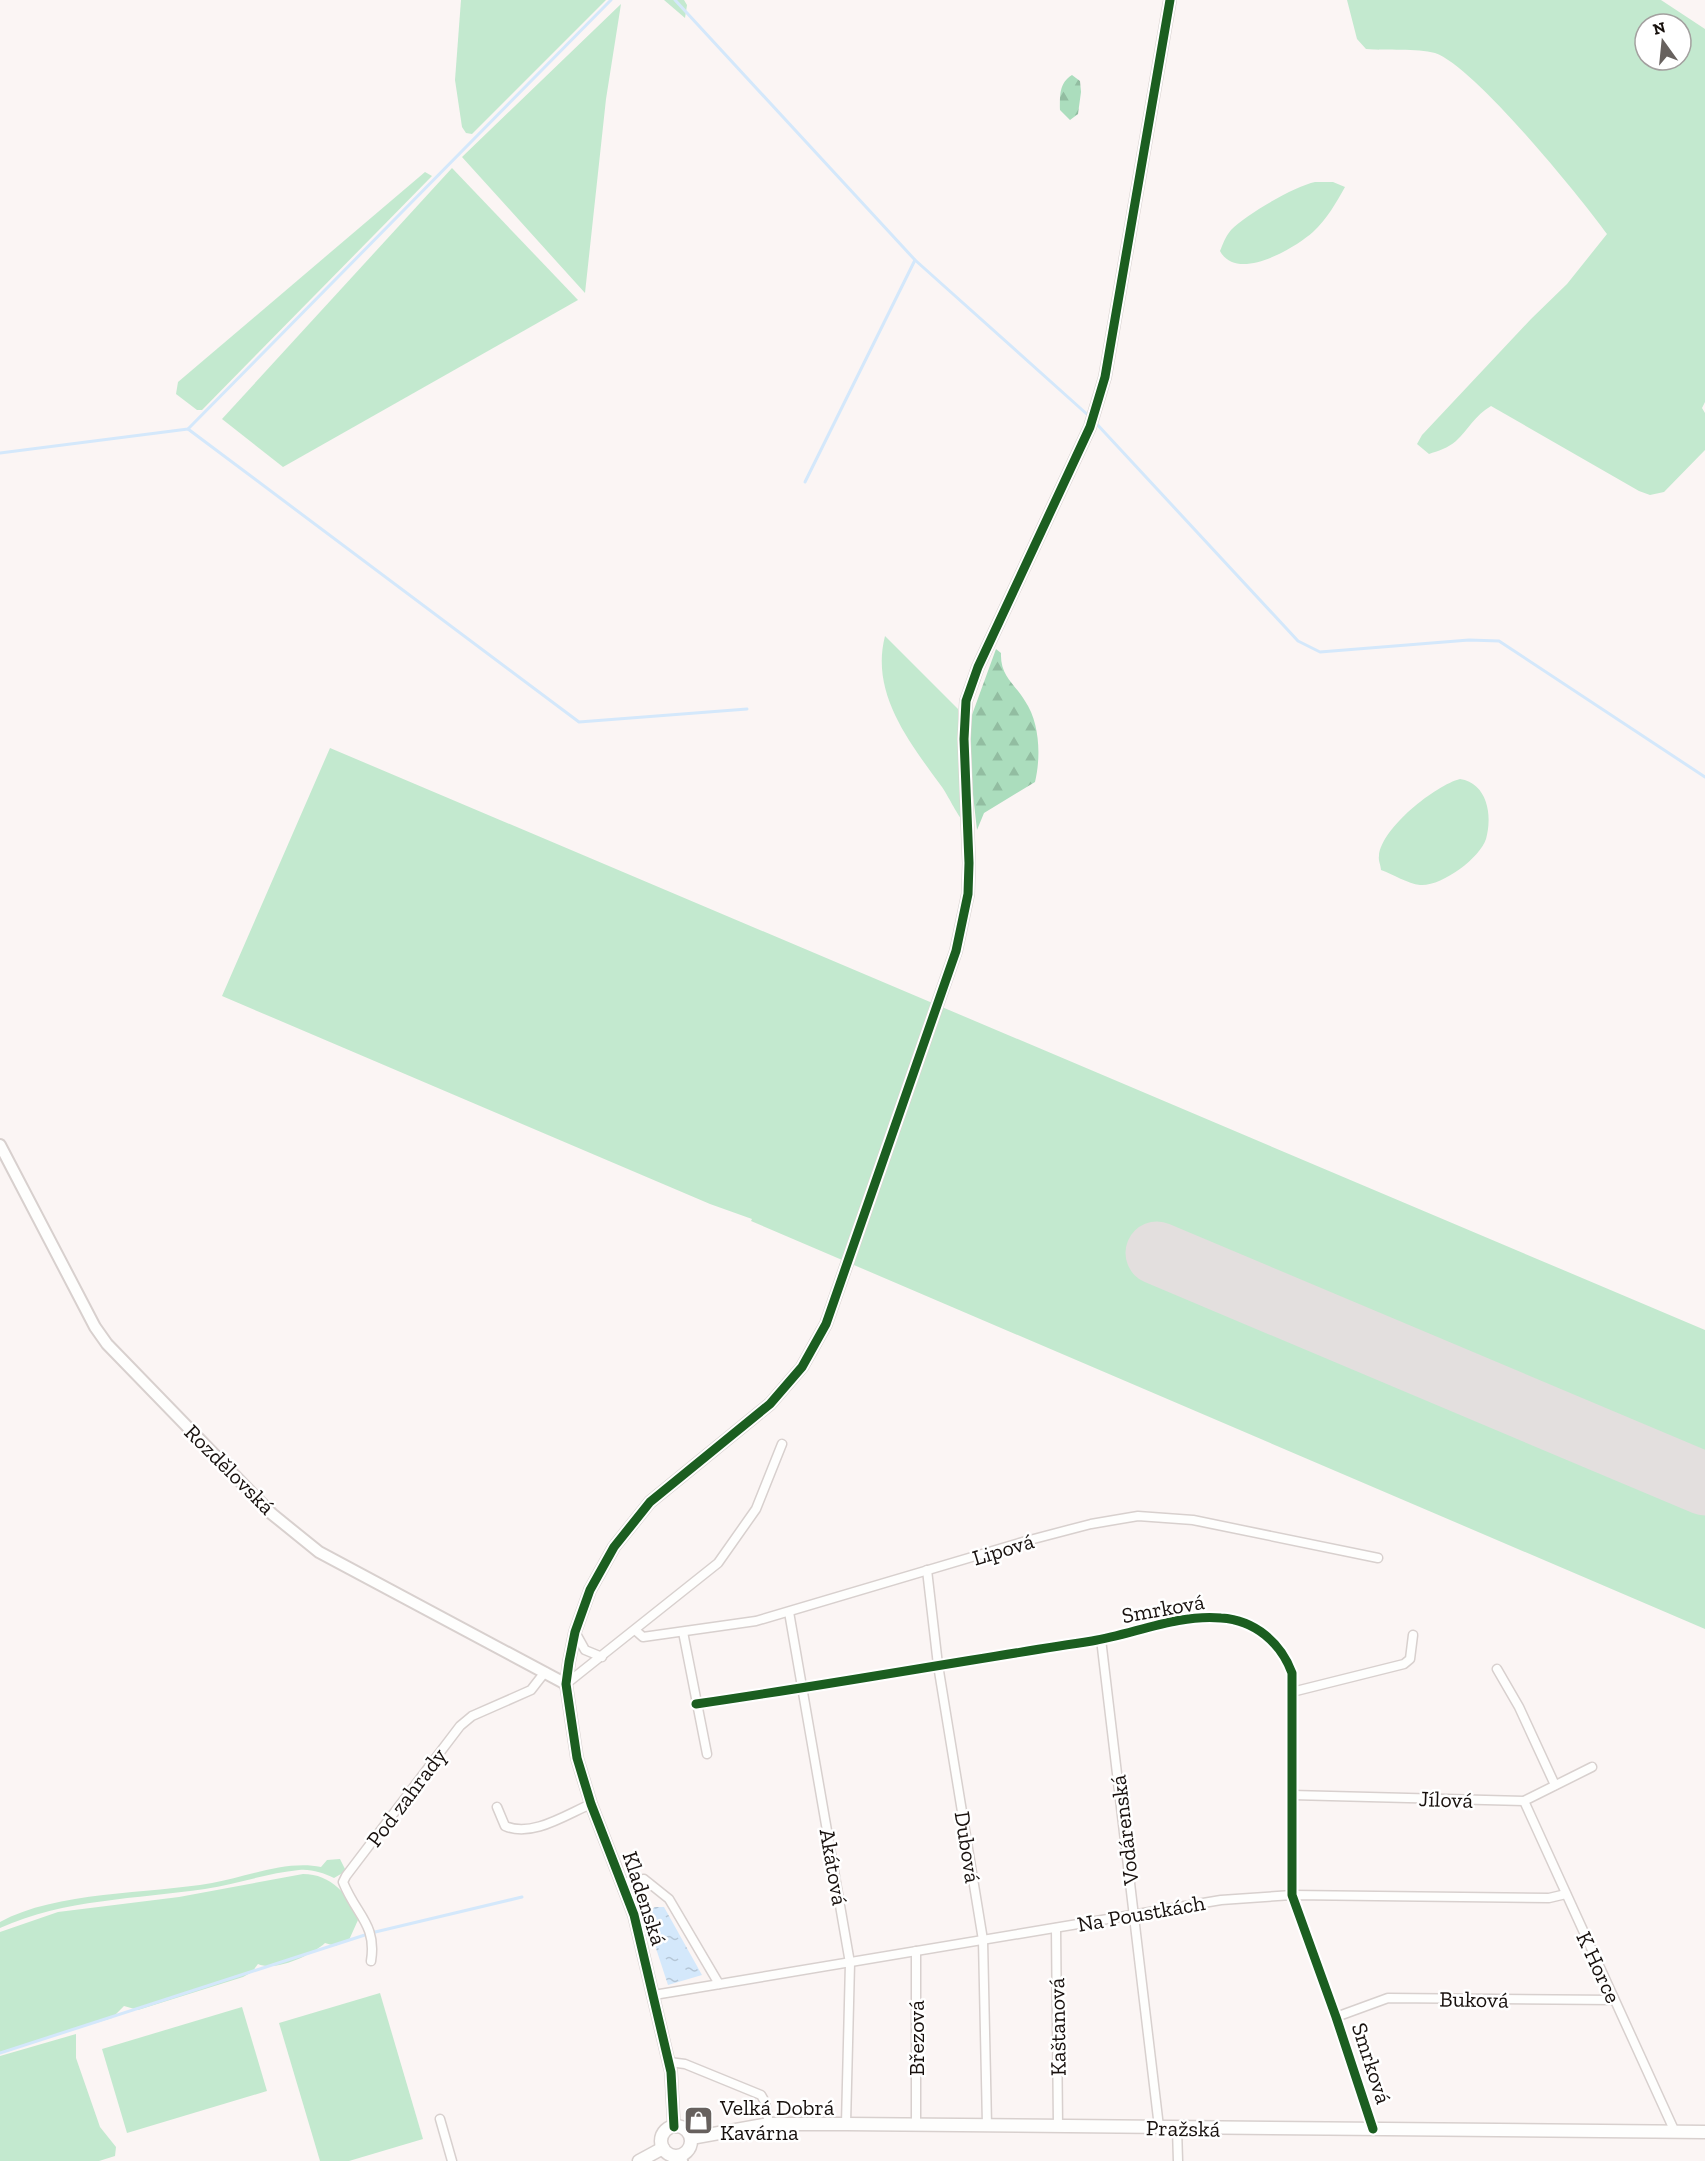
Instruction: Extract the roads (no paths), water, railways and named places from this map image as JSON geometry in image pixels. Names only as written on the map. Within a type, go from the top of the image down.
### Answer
[{"type":"main road","name":"Pražská","points":[[691,2138],[769,2124],[1705,2132]]},
{"type":"main road","points":[[674,2127],[687,2130],[691,2138],[690,2147],[681,2158],[670,2155],[663,2148],[663,2135],[674,2127]]},
{"type":"main road","points":[[639,2161],[663,2148]]},
{"type":"street","name":"Kladenská","points":[[674,2127],[669,2062],[634,1915],[591,1804],[577,1758],[566,1684],[575,1632],[590,1590],[614,1547],[650,1502],[770,1404],[802,1367],[826,1324],[956,951],[968,894],[964,739],[966,701],[978,667],[1090,426],[1105,377],[1170,0]]},
{"type":"street","name":"Rozdělovská","points":[[0,1145],[107,1344],[272,1514],[319,1552],[566,1684]]},
{"type":"street","points":[[566,1684],[603,1657],[718,1563],[756,1509],[782,1444]]},
{"type":"street","name":"Lipová","points":[[634,1630],[643,1637],[756,1621],[1080,1527],[1138,1516],[1193,1520],[1378,1558]]},
{"type":"street","name":"Dubová","points":[[927,1570],[938,1665],[983,1940],[987,2125]]},
{"type":"street","name":"Akátová","points":[[789,1612],[850,1963],[846,2124]]},
{"type":"street","name":"Smrková","points":[[696,1704],[804,1689],[1101,1639],[1196,1618],[1222,1618],[1247,1623],[1266,1635],[1286,1656],[1292,1673],[1292,1895],[1336,2016],[1372,2129]]},
{"type":"street","points":[[575,1632],[585,1650],[603,1657]]},
{"type":"street","points":[[683,1632],[707,1754]]},
{"type":"street","points":[[1292,1692],[1404,1664],[1410,1659],[1413,1635]]},
{"type":"street","name":"Vodárenská","points":[[1101,1639],[1159,2127]]},
{"type":"street","points":[[1497,1669],[1519,1707],[1555,1785]]},
{"type":"street","name":"Pod zahrady","points":[[371,1961],[374,1943],[371,1929],[348,1895],[343,1882],[346,1876],[460,1726],[472,1716],[531,1690],[545,1672]]},
{"type":"street","name":"Jílová","points":[[1292,1795],[1524,1801],[1593,1767]]},
{"type":"street","name":"K Horce","points":[[1524,1801],[1675,2132]]},
{"type":"street","points":[[497,1807],[506,1827],[518,1830],[553,1821],[591,1804]]},
{"type":"street","points":[[622,1883],[644,1879],[669,1899],[719,1984]]},
{"type":"street","name":"Na Poustkách","points":[[654,1995],[1221,1900],[1292,1895],[1549,1898],[1566,1894]]},
{"type":"street","name":"Kaštanová","points":[[1056,1928],[1058,2126]]},
{"type":"street","name":"Březová","points":[[916,1951],[916,2124]]},
{"type":"street","name":"Buková","points":[[1336,2016],[1388,1998],[1614,2000]]},
{"type":"street","points":[[669,2062],[685,2064],[761,2095],[769,2124]]},
{"type":"street","points":[[440,2119],[452,2161]]},
{"type":"street","points":[[1177,2160],[1178,2128]]},
{"type":"water","points":[[655,1907],[664,1907],[702,1975],[668,1985],[646,1918],[648,1912]]},
{"type":"waterway","points":[[0,453],[188,429],[611,0]]},
{"type":"waterway","points":[[675,0],[915,260],[1089,416]]},
{"type":"waterway","points":[[805,482],[915,260]]},
{"type":"waterway","points":[[1094,421],[1298,641],[1320,652],[1469,640],[1499,641],[1705,777]]},
{"type":"waterway","points":[[188,429],[579,722],[747,709]]},
{"type":"waterway","points":[[0,2053],[371,1933],[522,1897]]},
{"type":"place","name":"Velká Dobrá Kavárna","points":[[699,2120]]}]
